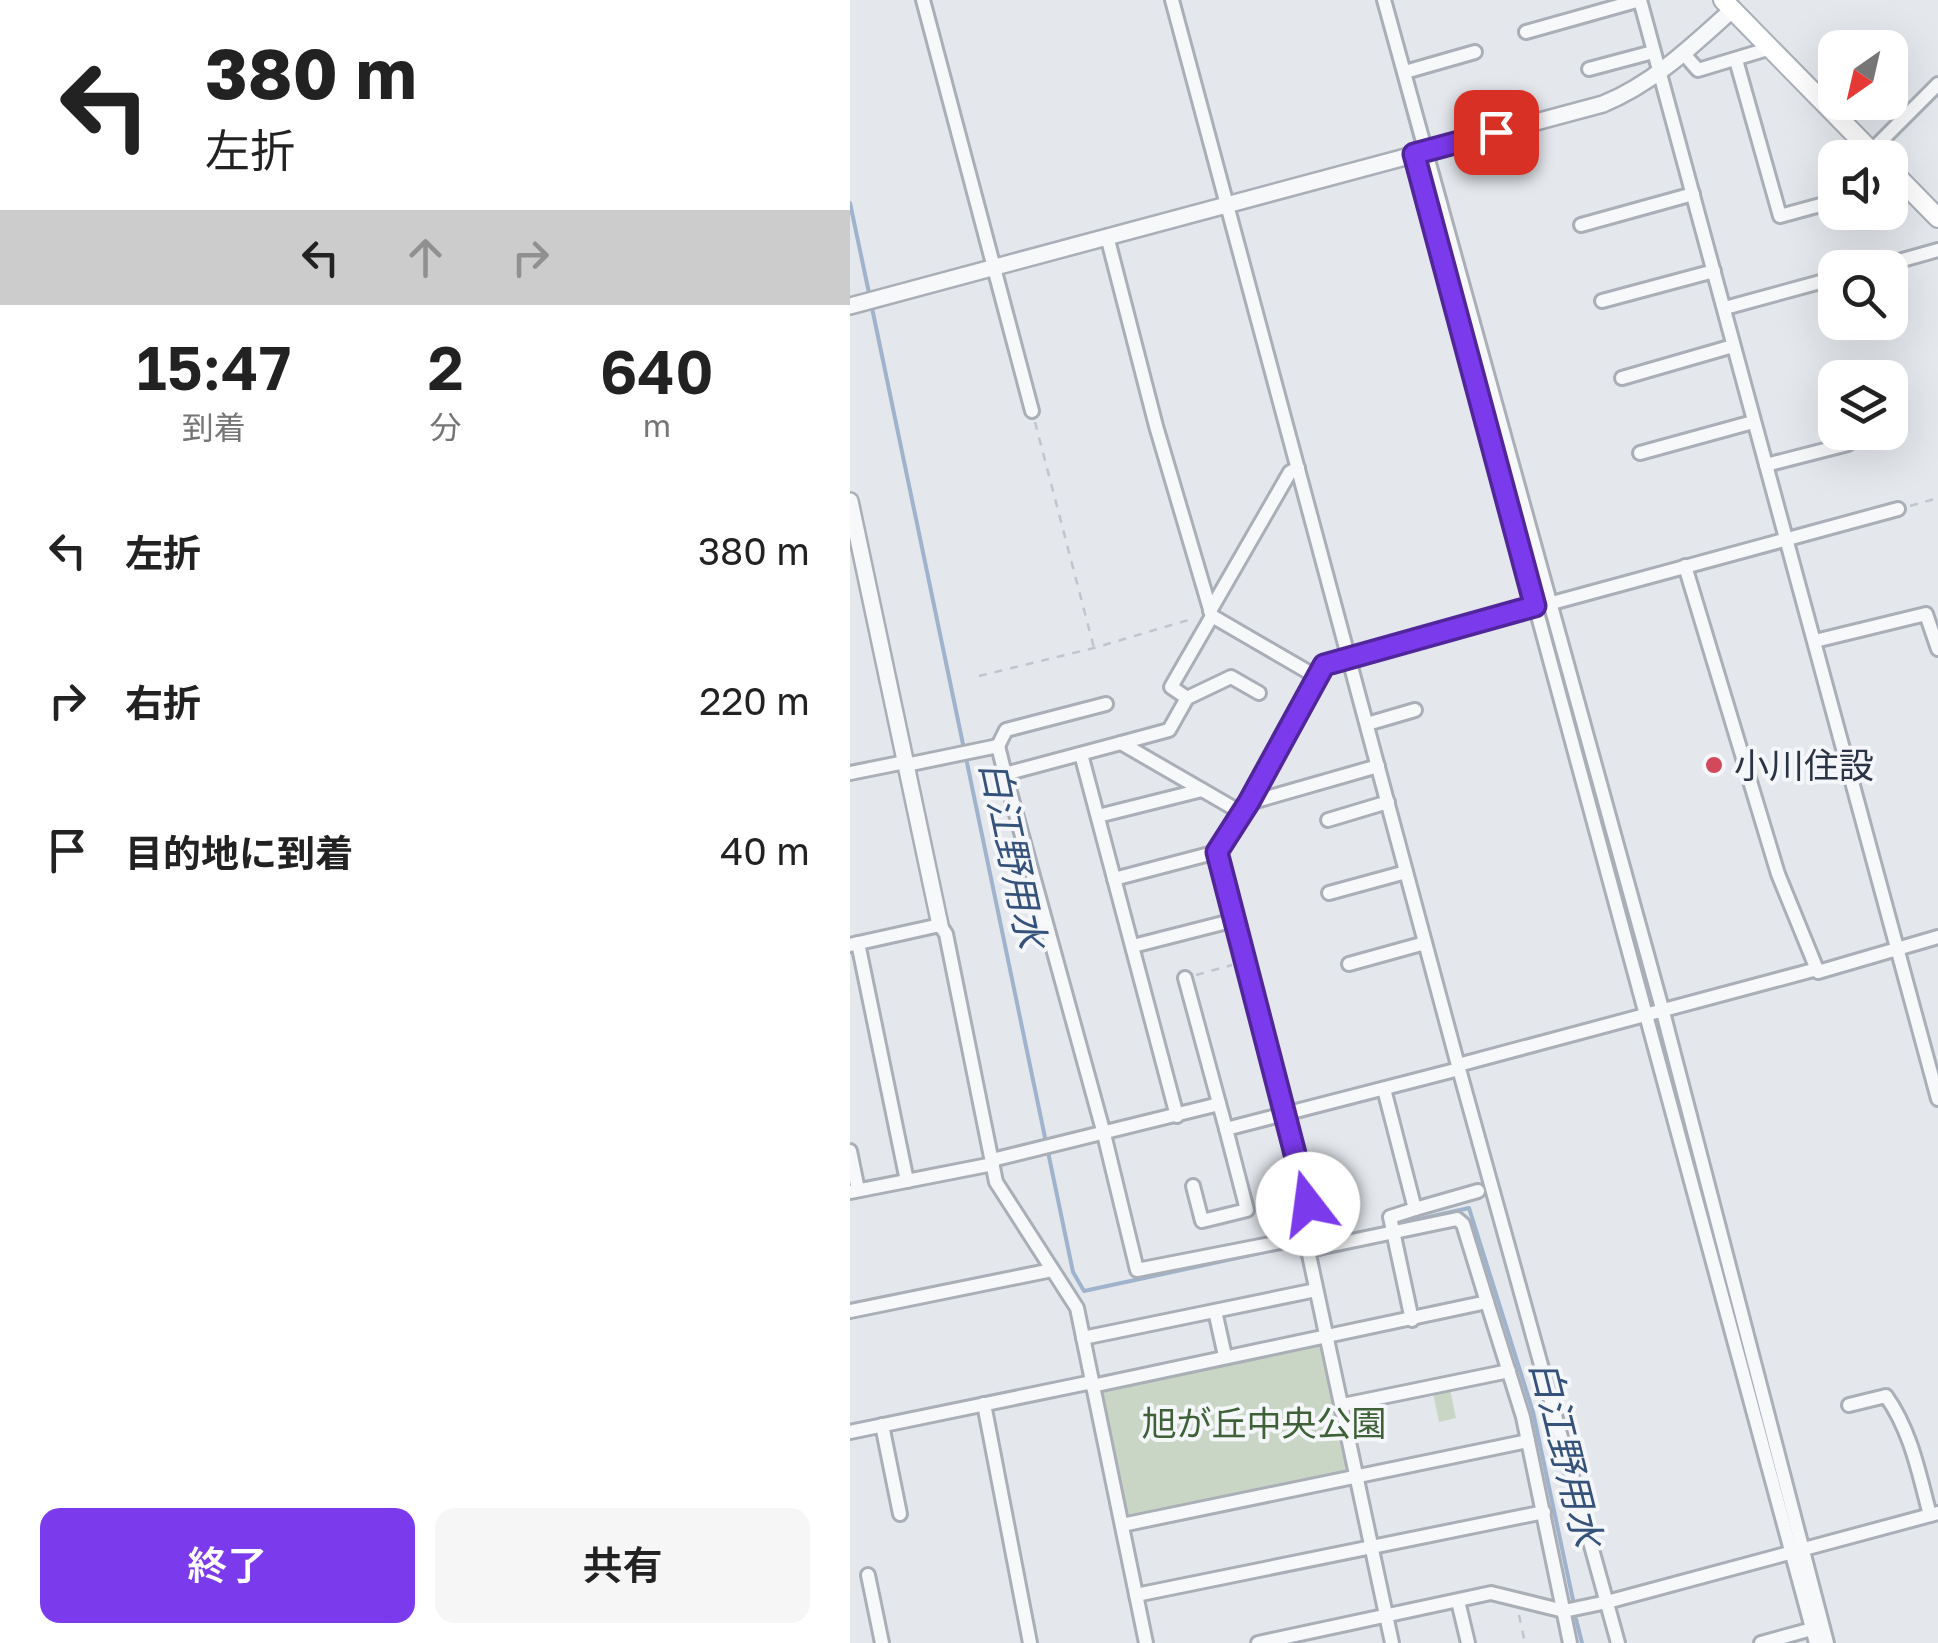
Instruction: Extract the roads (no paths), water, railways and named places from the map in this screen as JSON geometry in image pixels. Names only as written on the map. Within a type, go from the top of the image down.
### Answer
[{"type":"main road","points":[[1728,5],[1861,140]]},
{"type":"main road","points":[[1908,191],[1938,218]]},
{"type":"street","points":[[923,0],[1032,410]]},
{"type":"street","points":[[1172,0],[1618,1643]]},
{"type":"street","points":[[1384,0],[1535,606],[1655,1014]]},
{"type":"street","points":[[1526,32],[1640,0],[1938,1100]]},
{"type":"street","points":[[856,304],[1603,104],[1632,92],[1684,54],[1728,5]]},
{"type":"street","points":[[1684,54],[1698,70],[1771,48]]},
{"type":"street","points":[[1405,72],[1475,52]]},
{"type":"street","points":[[1588,69],[1653,52]]},
{"type":"street","points":[[1736,60],[1780,216],[1818,206]]},
{"type":"street","points":[[1888,140],[1938,84]]},
{"type":"street","points":[[1421,152],[1550,602],[1655,1014],[1798,1549],[1828,1643]]},
{"type":"street","points":[[1581,225],[1692,194]]},
{"type":"street","points":[[1108,236],[1156,426],[1211,613],[1317,677]]},
{"type":"street","points":[[1908,258],[1938,250]]},
{"type":"street","points":[[1602,301],[1714,271]]},
{"type":"street","points":[[1724,308],[1818,283]]},
{"type":"street","points":[[1622,378],[1733,346]]},
{"type":"street","points":[[1640,453],[1753,422]]},
{"type":"street","points":[[1766,465],[1825,450]]},
{"type":"street","points":[[1187,698],[1171,687],[1290,472],[1298,468]]},
{"type":"street","points":[[850,500],[940,925],[946,934],[996,1182],[1077,1308],[1146,1643]]},
{"type":"street","points":[[1114,879],[1217,852],[1246,808],[1324,665],[1898,509]]},
{"type":"street","points":[[1685,566],[1778,874],[1817,970]]},
{"type":"street","points":[[1815,641],[1926,614],[1938,649]]},
{"type":"street","points":[[1005,774],[1169,730],[1187,698],[1231,677],[1259,693]]},
{"type":"street","points":[[1106,704],[1006,730],[998,746],[1137,1270],[1394,1233],[1456,1219],[1463,1224],[1528,1440],[1570,1643]]},
{"type":"street","points":[[1367,724],[1415,710]]},
{"type":"street","points":[[1121,742],[1202,790],[1246,808],[1378,766]]},
{"type":"street","points":[[850,773],[998,746]]},
{"type":"street","points":[[1081,754],[1176,1116]]},
{"type":"street","points":[[1098,816],[1202,790]]},
{"type":"street","points":[[1328,820],[1388,802]]},
{"type":"street","points":[[1217,852],[1318,1241]]},
{"type":"street","points":[[1329,893],[1406,872]]},
{"type":"street","points":[[1132,946],[1234,920]]},
{"type":"street","points":[[907,1181],[854,944],[940,925]]},
{"type":"street","points":[[1226,1129],[1938,937]]},
{"type":"street","points":[[1349,964],[1425,943]]},
{"type":"street","points":[[1185,978],[1247,1210],[1202,1222],[1193,1186]]},
{"type":"street","points":[[1384,1089],[1415,1209]]},
{"type":"street","points":[[850,1150],[854,1191],[992,1162],[1219,1104]]},
{"type":"street","points":[[1412,1320],[1390,1217],[1478,1192]]},
{"type":"street","points":[[1318,1241],[1308,1250],[1392,1643]]},
{"type":"street","points":[[850,1311],[1052,1270]]},
{"type":"street","points":[[1082,1338],[1316,1290]]},
{"type":"street","points":[[850,1432],[1328,1338],[1487,1302]]},
{"type":"street","points":[[1215,1310],[1225,1356]]},
{"type":"street","points":[[1343,1406],[1509,1372]]},
{"type":"street","points":[[1258,1643],[1491,1593],[1564,1611],[1934,1514],[1908,1437],[1886,1396],[1848,1405]]},
{"type":"street","points":[[984,1404],[1030,1643]]},
{"type":"street","points":[[882,1425],[900,1514]]},
{"type":"street","points":[[1122,1525],[1528,1440]]},
{"type":"street","points":[[1136,1595],[1544,1512]]},
{"type":"street","points":[[1760,1643],[1814,1636],[1798,1549]]},
{"type":"street","points":[[868,1575],[882,1643]]},
{"type":"street","points":[[1458,1601],[1468,1643]]},
{"type":"waterway","points":[[1395,65],[1417,147]]},
{"type":"waterway","name":"白江野用水","points":[[850,203],[869,293]]},
{"type":"waterway","name":"白江野用水","points":[[871,303],[964,749]]},
{"type":"waterway","points":[[1506,475],[1541,601]]},
{"type":"waterway","points":[[1543,610],[1753,1383]]},
{"type":"waterway","name":"白江野用水","points":[[966,758],[1073,1272],[1084,1291],[1307,1243]]},
{"type":"waterway","name":"白江野用水","points":[[1406,1222],[1469,1208],[1533,1412],[1573,1600]]},
{"type":"waterway","name":"白江野用水","points":[[1326,1240],[1386,1227]]},
{"type":"waterway","name":"白江野用水","points":[[1576,1619],[1582,1643]]},
{"type":"place","name":"小川住設","points":[[1714,765]]},
{"type":"park label","name":"旭が丘中央公園","points":[[1264,1423]]}]
